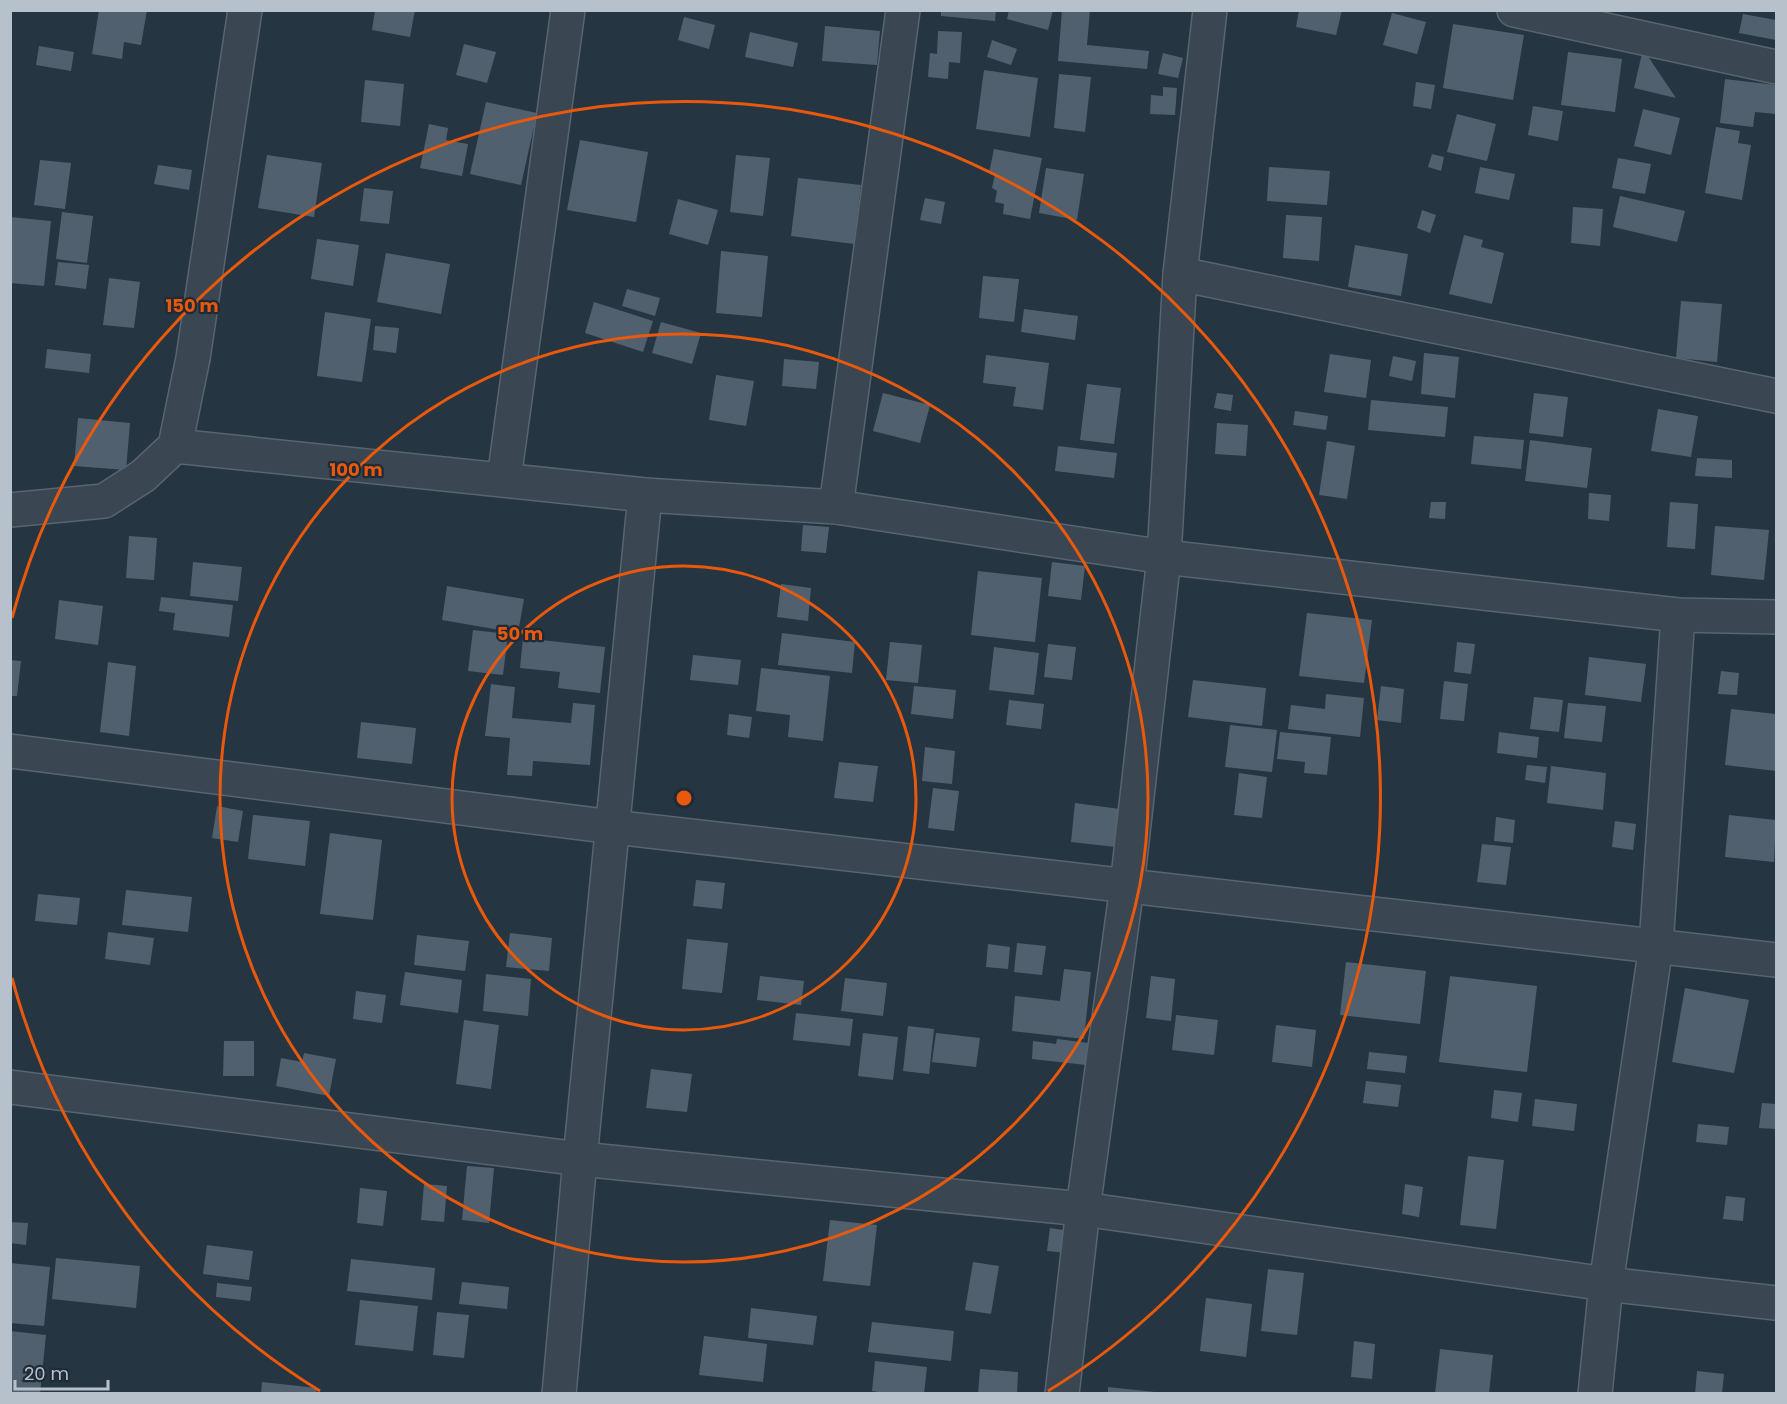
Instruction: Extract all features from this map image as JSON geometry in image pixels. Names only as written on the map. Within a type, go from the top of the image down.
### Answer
[{"type":"street","points":[[10,510],[104,501],[143,476],[175,446],[193,358],[245,10]]},
{"type":"street","points":[[504,479],[568,10]]},
{"type":"street","points":[[836,507],[903,10]]},
{"type":"street","points":[[1062,1394],[1083,1209],[1127,886],[1164,557],[1180,274],[1210,10]]},
{"type":"street","points":[[1514,10],[1776,68]]},
{"type":"street","points":[[1180,274],[1776,396]]},
{"type":"street","points":[[175,446],[645,495],[836,507],[1164,557],[1678,615],[1776,617]]},
{"type":"street","points":[[559,1394],[645,495]]},
{"type":"street","points":[[1595,1394],[1606,1284],[1656,946],[1678,615]]},
{"type":"street","points":[[10,752],[613,826],[1776,960]]},
{"type":"street","points":[[10,1087],[580,1159],[1083,1209],[1606,1284],[1776,1303]]},
{"type":"building","points":[[99,10],[147,10],[141,45],[124,42],[122,59],[92,54]]},
{"type":"building","points":[[375,10],[415,10],[410,37],[372,30]]},
{"type":"building","points":[[941,10],[996,10],[995,21],[941,16]]},
{"type":"building","points":[[1009,10],[1053,10],[1048,30],[1007,19]]},
{"type":"building","points":[[1062,10],[1090,10],[1087,45],[1149,51],[1147,69],[1058,61]]},
{"type":"building","points":[[1299,10],[1342,10],[1336,35],[1296,27]]},
{"type":"building","points":[[1392,13],[1426,22],[1417,54],[1383,45]]},
{"type":"building","points":[[1743,14],[1776,20],[1776,40],[1739,33]]},
{"type":"building","points":[[684,17],[715,25],[709,49],[678,40]]},
{"type":"building","points":[[1453,24],[1524,35],[1513,100],[1443,88]]},
{"type":"building","points":[[825,26],[880,31],[877,65],[822,61]]},
{"type":"building","points":[[938,31],[962,32],[960,63],[949,62],[948,79],[928,77],[930,53],[937,54]]},
{"type":"building","points":[[750,32],[798,43],[793,67],[745,57]]},
{"type":"building","points":[[992,40],[1017,49],[1011,65],[987,57]]},
{"type":"building","points":[[464,44],[496,52],[487,83],[456,75]]},
{"type":"building","points":[[39,46],[74,52],[71,71],[36,65]]},
{"type":"building","points":[[1643,49],[1676,98],[1634,88]]},
{"type":"building","points":[[1568,52],[1622,59],[1615,112],[1561,105]]},
{"type":"building","points":[[1163,53],[1183,58],[1178,78],[1158,74]]},
{"type":"building","points":[[984,70],[1038,78],[1030,137],[976,129]]},
{"type":"building","points":[[1059,74],[1091,77],[1085,132],[1054,128]]},
{"type":"building","points":[[1725,79],[1776,85],[1776,114],[1755,112],[1753,127],[1720,123]]},
{"type":"building","points":[[365,80],[404,84],[400,126],[361,122]]},
{"type":"building","points":[[1416,82],[1435,85],[1431,109],[1413,106]]},
{"type":"building","points":[[1163,87],[1177,88],[1175,115],[1150,114],[1151,95],[1163,96]]},
{"type":"building","points":[[486,102],[537,113],[521,185],[470,174]]},
{"type":"building","points":[[1533,106],[1563,111],[1558,141],[1528,135]]},
{"type":"building","points":[[1643,109],[1680,118],[1671,155],[1634,146]]},
{"type":"building","points":[[1457,114],[1496,124],[1487,161],[1447,152]]},
{"type":"building","points":[[429,124],[448,128],[446,140],[468,144],[462,176],[420,168]]},
{"type":"building","points":[[1716,127],[1740,131],[1738,143],[1751,145],[1742,200],[1705,193]]},
{"type":"building","points":[[580,140],[648,152],[636,222],[567,210]]},
{"type":"building","points":[[994,149],[1042,158],[1030,219],[1003,214],[1004,204],[995,202],[997,191],[992,188],[995,174],[989,173]]},
{"type":"building","points":[[1432,154],[1444,157],[1441,171],[1428,167]]},
{"type":"building","points":[[267,155],[322,163],[314,217],[258,208]]},
{"type":"building","points":[[736,155],[770,158],[763,216],[730,212]]},
{"type":"building","points":[[1618,158],[1651,164],[1645,194],[1612,188]]},
{"type":"building","points":[[40,160],[71,163],[65,209],[34,205]]},
{"type":"building","points":[[158,165],[192,170],[189,190],[154,184]]},
{"type":"building","points":[[1269,167],[1330,171],[1327,205],[1267,201]]},
{"type":"building","points":[[1480,167],[1515,174],[1509,200],[1475,193]]},
{"type":"building","points":[[1046,168],[1084,174],[1077,220],[1039,213]]},
{"type":"building","points":[[798,178],[861,185],[854,244],[791,236]]},
{"type":"building","points":[[364,188],[393,191],[389,224],[360,221]]},
{"type":"building","points":[[1620,196],[1685,211],[1677,242],[1613,227]]},
{"type":"building","points":[[925,198],[945,202],[941,224],[920,220]]},
{"type":"building","points":[[678,199],[718,210],[708,245],[669,234]]},
{"type":"building","points":[[1573,207],[1603,209],[1600,246],[1571,243]]},
{"type":"building","points":[[1422,210],[1436,215],[1430,233],[1417,228]]},
{"type":"building","points":[[62,212],[93,216],[87,263],[56,259]]},
{"type":"building","points":[[1286,215],[1322,217],[1319,261],[1283,258]]},
{"type":"building","points":[[10,217],[51,221],[44,286],[10,283]]},
{"type":"building","points":[[1464,235],[1483,240],[1481,247],[1504,253],[1492,304],[1449,294]]},
{"type":"building","points":[[317,239],[359,245],[353,286],[311,279]]},
{"type":"building","points":[[1355,245],[1408,254],[1401,296],[1348,287]]},
{"type":"building","points":[[721,251],[768,256],[762,317],[716,313]]},
{"type":"building","points":[[386,253],[450,264],[441,314],[377,302]]},
{"type":"building","points":[[58,262],[89,265],[86,289],[55,285]]},
{"type":"building","points":[[983,276],[1019,279],[1014,322],[979,318]]},
{"type":"building","points":[[109,278],[140,282],[134,328],[103,325]]},
{"type":"building","points":[[627,289],[660,298],[655,316],[622,306]]},
{"type":"building","points":[[1681,301],[1722,304],[1717,362],[1676,358]]},
{"type":"building","points":[[594,302],[653,321],[643,352],[585,333]]},
{"type":"building","points":[[1024,309],[1078,316],[1075,340],[1021,332]]},
{"type":"building","points":[[325,312],[371,319],[362,382],[317,376]]},
{"type":"building","points":[[661,322],[701,333],[692,364],[652,353]]},
{"type":"building","points":[[375,326],[399,328],[396,353],[373,350]]},
{"type":"building","points":[[47,349],[91,354],[89,373],[45,368]]},
{"type":"building","points":[[1424,353],[1459,357],[1455,398],[1421,394]]},
{"type":"building","points":[[1330,354],[1371,360],[1366,398],[1324,392]]},
{"type":"building","points":[[986,355],[1049,363],[1043,410],[1013,406],[1016,387],[983,383]]},
{"type":"building","points":[[1393,356],[1416,361],[1412,381],[1389,376]]},
{"type":"building","points":[[784,359],[819,362],[816,389],[782,386]]},
{"type":"building","points":[[716,375],[754,381],[746,426],[709,420]]},
{"type":"building","points":[[1087,384],[1121,388],[1114,444],[1080,440]]},
{"type":"building","points":[[883,393],[930,405],[920,443],[873,431]]},
{"type":"building","points":[[1217,393],[1233,395],[1231,411],[1214,408]]},
{"type":"building","points":[[1534,393],[1568,397],[1563,437],[1529,433]]},
{"type":"building","points":[[1371,400],[1448,407],[1445,437],[1368,430]]},
{"type":"building","points":[[1658,409],[1698,416],[1691,457],[1651,451]]},
{"type":"building","points":[[1295,411],[1328,416],[1326,430],[1293,425]]},
{"type":"building","points":[[78,418],[130,423],[126,470],[74,466]]},
{"type":"building","points":[[1217,423],[1248,425],[1246,456],[1215,454]]},
{"type":"building","points":[[1474,436],[1524,440],[1521,469],[1471,464]]},
{"type":"building","points":[[1530,440],[1592,448],[1587,488],[1525,481]]},
{"type":"building","points":[[1327,441],[1355,446],[1347,499],[1319,495]]},
{"type":"building","points":[[1058,446],[1117,453],[1114,478],[1055,471]]},
{"type":"building","points":[[1697,458],[1732,460],[1732,478],[1695,476]]},
{"type":"building","points":[[1589,493],[1611,495],[1609,521],[1588,519]]},
{"type":"building","points":[[1431,502],[1446,502],[1445,519],[1429,518]]},
{"type":"building","points":[[1670,502],[1698,504],[1695,549],[1667,547]]},
{"type":"building","points":[[803,525],[829,527],[826,553],[801,551]]},
{"type":"building","points":[[1715,526],[1769,530],[1764,580],[1711,575]]},
{"type":"building","points":[[129,536],[157,538],[154,580],[126,578]]},
{"type":"building","points":[[193,562],[242,567],[238,601],[190,596]]},
{"type":"building","points":[[1052,562],[1085,566],[1081,600],[1048,596]]},
{"type":"building","points":[[978,571],[1042,578],[1035,642],[971,635]]},
{"type":"building","points":[[781,584],[811,588],[808,621],[777,617]]},
{"type":"building","points":[[447,586],[524,599],[518,633],[442,620]]},
{"type":"building","points":[[161,597],[233,605],[229,637],[173,630],[175,613],[159,611]]},
{"type":"building","points":[[59,600],[103,606],[98,645],[55,639]]},
{"type":"building","points":[[1307,613],[1372,620],[1364,683],[1299,676]]},
{"type":"building","points":[[473,630],[508,634],[503,675],[468,671]]},
{"type":"building","points":[[782,633],[855,642],[852,673],[778,665]]},
{"type":"building","points":[[523,638],[605,647],[600,693],[558,688],[560,672],[520,668]]},
{"type":"building","points":[[890,642],[922,645],[918,683],[886,680]]},
{"type":"building","points":[[1457,642],[1475,644],[1471,674],[1454,672]]},
{"type":"building","points":[[1048,644],[1076,647],[1072,680],[1044,677]]},
{"type":"building","points":[[994,647],[1039,653],[1034,695],[989,690]]},
{"type":"building","points":[[693,655],[741,660],[738,685],[690,680]]},
{"type":"building","points":[[1589,657],[1646,664],[1641,702],[1585,695]]},
{"type":"building","points":[[10,660],[21,661],[17,696],[10,696]]},
{"type":"building","points":[[108,662],[136,666],[129,736],[100,732]]},
{"type":"building","points":[[761,668],[830,676],[823,741],[788,737],[790,715],[756,711]]},
{"type":"building","points":[[1721,671],[1739,673],[1737,695],[1718,694]]},
{"type":"building","points":[[1193,680],[1266,688],[1262,726],[1188,717]]},
{"type":"building","points":[[1444,681],[1468,684],[1464,721],[1440,719]]},
{"type":"building","points":[[491,684],[515,687],[512,718],[571,723],[573,703],[595,705],[590,765],[533,761],[532,776],[507,775],[510,738],[485,736]]},
{"type":"building","points":[[914,686],[956,690],[953,719],[911,714]]},
{"type":"building","points":[[1381,686],[1404,689],[1401,723],[1377,720]]},
{"type":"building","points":[[1326,694],[1364,698],[1360,737],[1288,729],[1291,705],[1325,709]]},
{"type":"building","points":[[1534,697],[1563,700],[1559,732],[1530,729]]},
{"type":"building","points":[[1009,700],[1044,704],[1041,729],[1006,725]]},
{"type":"building","points":[[1568,703],[1606,706],[1602,742],[1564,738]]},
{"type":"building","points":[[1731,709],[1776,714],[1776,771],[1725,765]]},
{"type":"building","points":[[729,714],[752,717],[749,738],[727,735]]},
{"type":"building","points":[[361,722],[416,728],[412,764],[357,758]]},
{"type":"building","points":[[1230,725],[1277,730],[1272,772],[1225,767]]},
{"type":"building","points":[[1280,732],[1331,737],[1327,775],[1304,773],[1305,762],[1277,759]]},
{"type":"building","points":[[1499,732],[1539,737],[1537,758],[1497,753]]},
{"type":"building","points":[[925,747],[955,751],[952,784],[922,781]]},
{"type":"building","points":[[839,762],[878,766],[873,802],[834,798]]},
{"type":"building","points":[[1527,765],[1547,767],[1545,783],[1525,780]]},
{"type":"building","points":[[1551,766],[1606,773],[1603,810],[1547,803]]},
{"type":"building","points":[[1239,773],[1267,777],[1262,818],[1234,815]]},
{"type":"building","points":[[933,788],[959,791],[954,831],[928,828]]},
{"type":"building","points":[[1075,803],[1120,809],[1116,847],[1071,842]]},
{"type":"building","points":[[217,806],[243,811],[238,842],[212,838]]},
{"type":"building","points":[[253,815],[310,821],[305,866],[248,859]]},
{"type":"building","points":[[1729,815],[1776,820],[1774,862],[1725,857]]},
{"type":"building","points":[[1496,817],[1515,820],[1513,843],[1494,841]]},
{"type":"building","points":[[1615,821],[1636,824],[1633,850],[1612,847]]},
{"type":"building","points":[[330,833],[382,840],[373,920],[320,914]]},
{"type":"building","points":[[1482,844],[1511,847],[1506,885],[1477,882]]},
{"type":"building","points":[[696,880],[725,883],[722,909],[693,906]]},
{"type":"building","points":[[126,890],[192,897],[188,932],[122,925]]},
{"type":"building","points":[[38,894],[80,898],[77,925],[35,921]]},
{"type":"building","points":[[108,932],[154,938],[150,965],[105,959]]},
{"type":"building","points":[[510,933],[552,938],[549,971],[506,967]]},
{"type":"building","points":[[417,935],[469,941],[465,971],[414,965]]},
{"type":"building","points":[[687,939],[728,943],[722,993],[682,989]]},
{"type":"building","points":[[1017,943],[1046,946],[1042,975],[1014,972]]},
{"type":"building","points":[[988,944],[1010,947],[1008,969],[986,967]]},
{"type":"building","points":[[1346,962],[1426,971],[1420,1024],[1340,1015]]},
{"type":"building","points":[[1064,969],[1091,972],[1084,1039],[1012,1031],[1015,996],[1060,1001]]},
{"type":"building","points":[[405,972],[462,980],[458,1013],[400,1005]]},
{"type":"building","points":[[486,974],[531,979],[528,1016],[483,1011]]},
{"type":"building","points":[[760,976],[804,981],[801,1005],[757,1000]]},
{"type":"building","points":[[1151,976],[1175,979],[1171,1021],[1146,1018]]},
{"type":"building","points":[[1450,976],[1537,986],[1527,1072],[1439,1062]]},
{"type":"building","points":[[845,978],[887,983],[883,1016],[841,1011]]},
{"type":"building","points":[[1685,988],[1749,1000],[1734,1073],[1672,1062]]},
{"type":"building","points":[[356,991],[386,995],[382,1023],[353,1019]]},
{"type":"building","points":[[796,1013],[853,1019],[850,1046],[793,1040]]},
{"type":"building","points":[[1176,1015],[1218,1020],[1214,1055],[1172,1050]]},
{"type":"building","points":[[464,1020],[499,1025],[491,1089],[456,1084]]},
{"type":"building","points":[[1276,1025],[1316,1030],[1312,1067],[1272,1062]]},
{"type":"building","points":[[908,1026],[934,1029],[929,1074],[903,1071]]},
{"type":"building","points":[[863,1033],[898,1037],[893,1080],[858,1076]]},
{"type":"building","points":[[936,1033],[980,1038],[976,1067],[932,1062]]},
{"type":"building","points":[[1057,1039],[1097,1044],[1095,1066],[1032,1059],[1033,1041],[1056,1044]]},
{"type":"building","points":[[224,1041],[254,1041],[254,1076],[223,1076]]},
{"type":"building","points":[[1369,1052],[1407,1056],[1405,1073],[1367,1069]]},
{"type":"building","points":[[304,1053],[336,1059],[329,1096],[276,1086],[281,1058],[302,1062]]},
{"type":"building","points":[[651,1069],[692,1074],[687,1112],[646,1108]]},
{"type":"building","points":[[1366,1081],[1401,1085],[1398,1107],[1363,1103]]},
{"type":"building","points":[[1494,1090],[1522,1093],[1518,1122],[1491,1118]]},
{"type":"building","points":[[1535,1099],[1577,1104],[1574,1131],[1532,1126]]},
{"type":"building","points":[[1762,1103],[1776,1104],[1776,1129],[1759,1128]]},
{"type":"building","points":[[1698,1124],[1729,1127],[1727,1145],[1696,1142]]},
{"type":"building","points":[[1468,1156],[1504,1160],[1496,1229],[1460,1225]]},
{"type":"building","points":[[467,1166],[494,1168],[489,1223],[462,1220]]},
{"type":"building","points":[[424,1184],[447,1186],[444,1222],[421,1220]]},
{"type":"building","points":[[1405,1184],[1423,1187],[1419,1217],[1402,1214]]},
{"type":"building","points":[[360,1188],[387,1191],[383,1226],[357,1223]]},
{"type":"building","points":[[1726,1196],[1745,1198],[1743,1221],[1723,1219]]},
{"type":"building","points":[[830,1220],[877,1225],[870,1286],[823,1281]]},
{"type":"building","points":[[10,1222],[28,1223],[26,1245],[10,1243]]},
{"type":"building","points":[[1050,1228],[1070,1231],[1068,1253],[1047,1251]]},
{"type":"building","points":[[207,1245],[253,1251],[249,1280],[203,1274]]},
{"type":"building","points":[[56,1258],[140,1266],[136,1308],[52,1299]]},
{"type":"building","points":[[351,1259],[435,1268],[432,1300],[347,1291]]},
{"type":"building","points":[[973,1262],[999,1266],[991,1314],[965,1310]]},
{"type":"building","points":[[10,1263],[50,1267],[44,1326],[10,1323]]},
{"type":"building","points":[[1268,1269],[1304,1273],[1297,1335],[1261,1331]]},
{"type":"building","points":[[462,1282],[509,1287],[507,1309],[459,1304]]},
{"type":"building","points":[[217,1283],[252,1287],[250,1301],[216,1297]]},
{"type":"building","points":[[1206,1298],[1252,1304],[1246,1357],[1200,1351]]},
{"type":"building","points":[[360,1300],[418,1306],[413,1351],[355,1345]]},
{"type":"building","points":[[751,1308],[817,1316],[813,1345],[748,1338]]},
{"type":"building","points":[[437,1312],[469,1315],[464,1358],[433,1355]]},
{"type":"building","points":[[872,1322],[954,1331],[951,1361],[868,1352]]},
{"type":"building","points":[[10,1331],[46,1335],[40,1394],[10,1394]]},
{"type":"building","points":[[704,1336],[767,1344],[763,1382],[699,1375]]},
{"type":"building","points":[[1354,1341],[1375,1344],[1372,1379],[1351,1377]]},
{"type":"building","points":[[1440,1349],[1493,1355],[1489,1394],[1435,1394]]},
{"type":"building","points":[[875,1361],[927,1367],[924,1394],[891,1394],[872,1391]]},
{"type":"building","points":[[980,1369],[1018,1372],[1017,1394],[978,1394]]},
{"type":"building","points":[[1697,1371],[1724,1374],[1722,1394],[1695,1394]]},
{"type":"building","points":[[262,1382],[317,1388],[316,1394],[261,1394]]},
{"type":"building","points":[[1108,1387],[1155,1392],[1155,1394],[1108,1394]]}]
